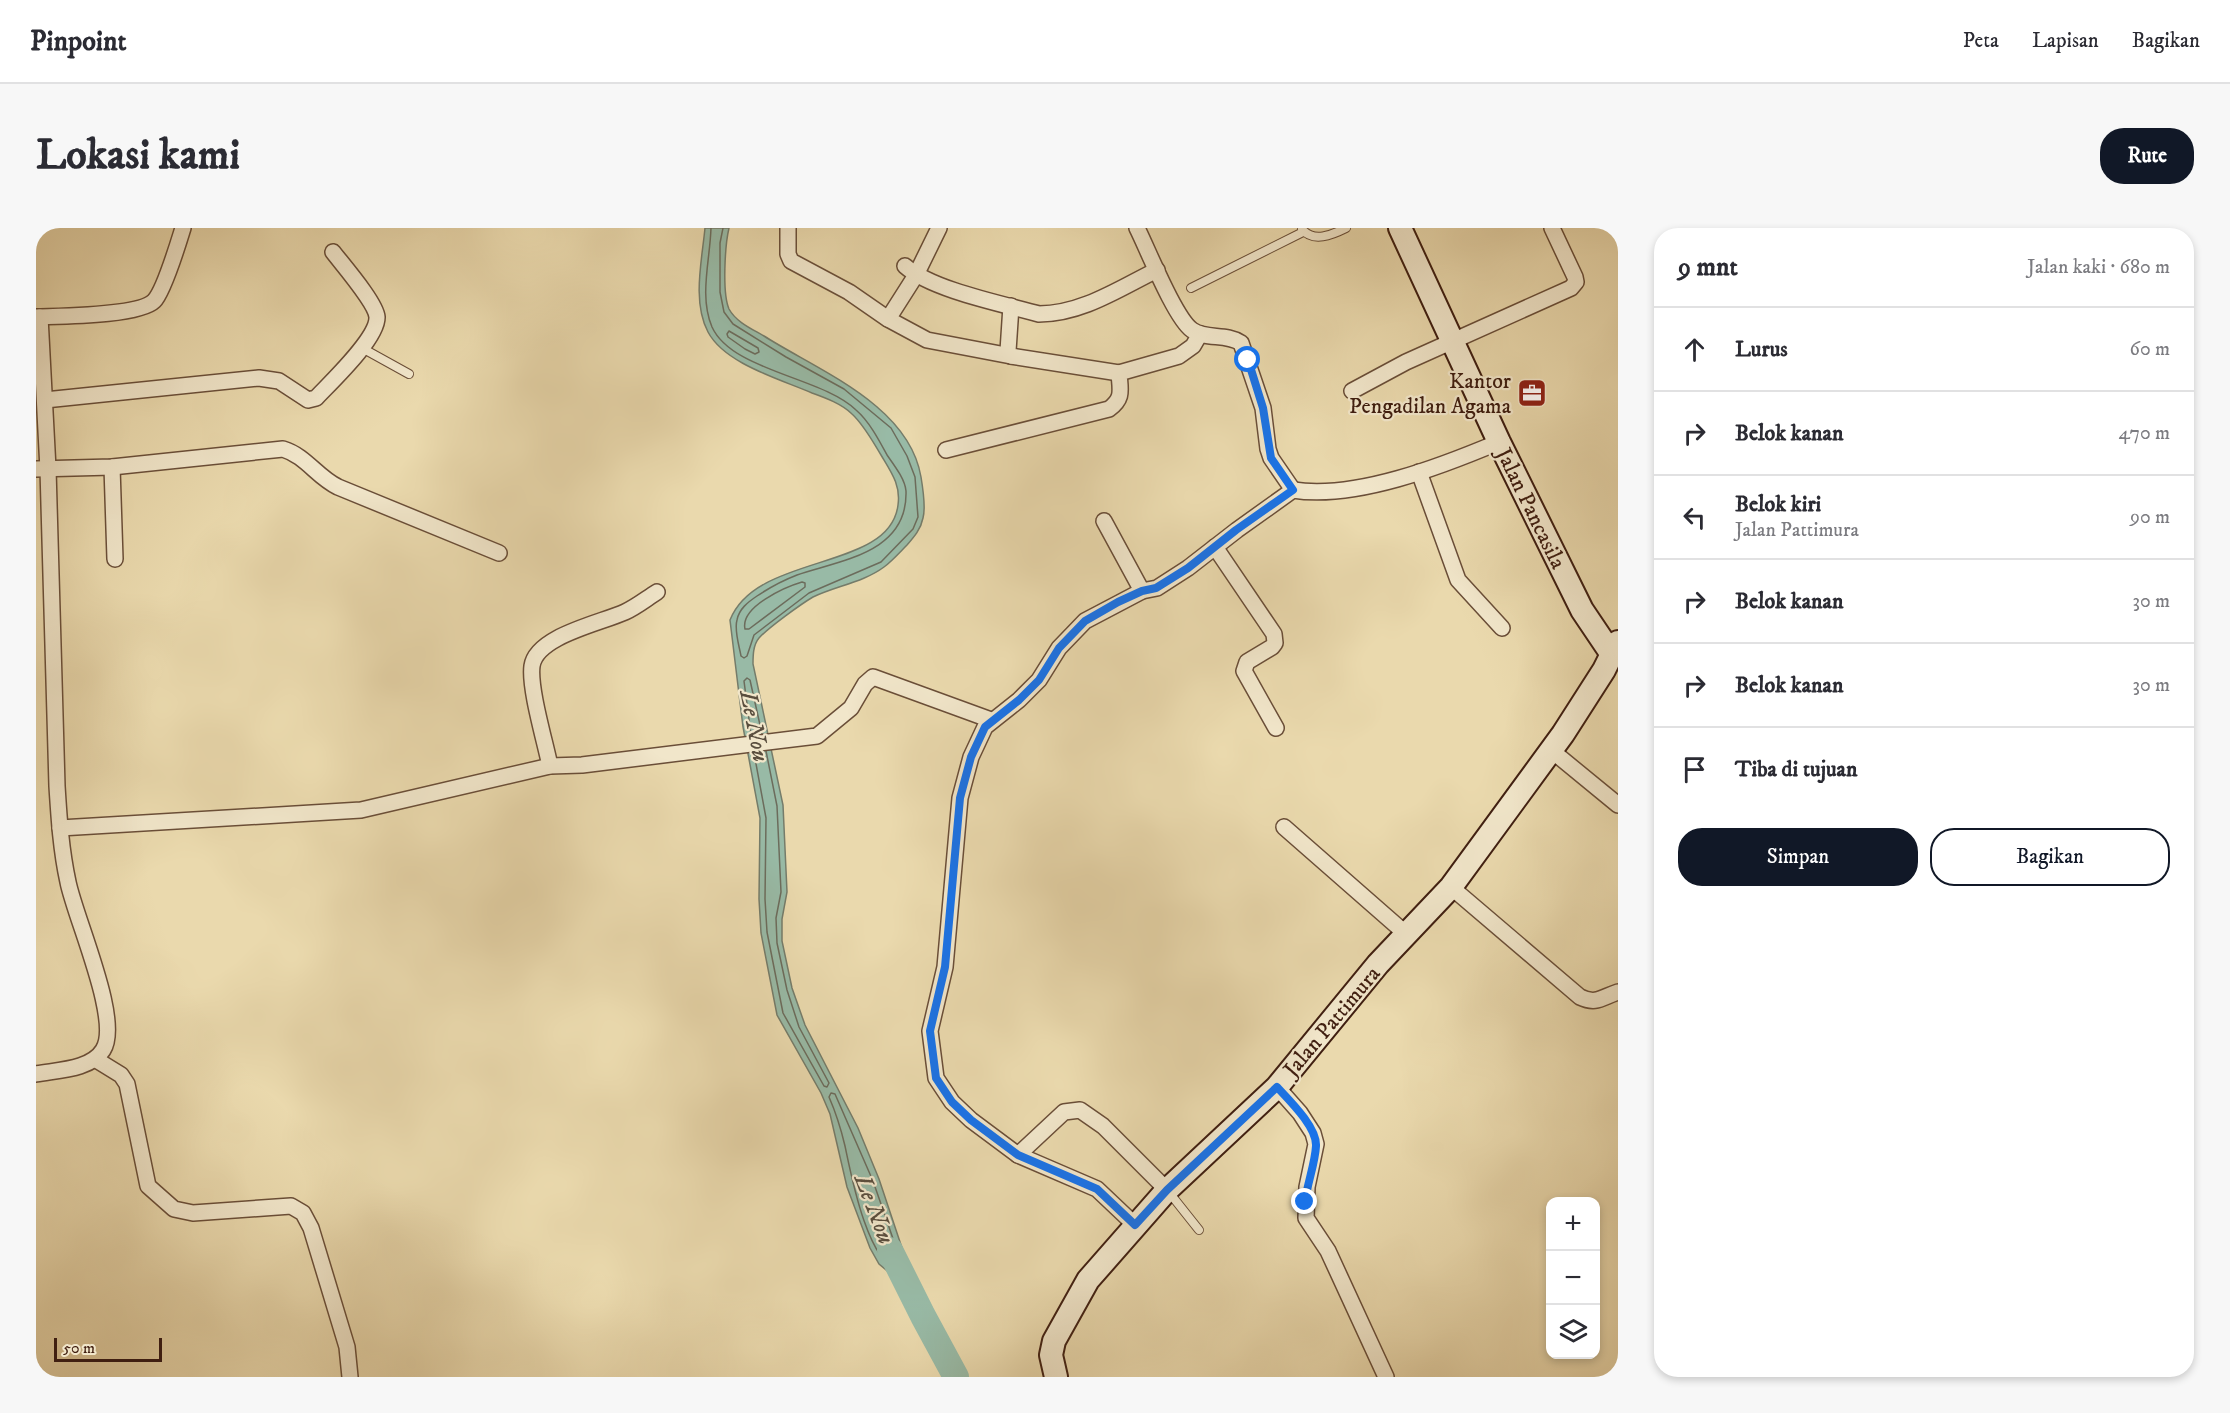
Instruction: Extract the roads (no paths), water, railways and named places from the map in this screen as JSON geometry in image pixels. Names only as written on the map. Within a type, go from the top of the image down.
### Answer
[{"type":"main road","name":"Jalan Pancasila","points":[[1400,228],[1499,442],[1582,610],[1615,648]]},
{"type":"main road","name":"Jalan Pattimura","points":[[1056,1377],[1050,1355],[1058,1330],[1089,1280],[1167,1190],[1277,1087],[1340,1007],[1405,933],[1451,887],[1591,692],[1615,648]]},
{"type":"street","points":[[36,1074],[75,1067],[95,1059],[107,1041],[108,1023],[101,990],[68,883],[60,828],[42,469],[45,400],[38,317],[124,312],[144,308],[155,300],[161,289],[183,228]]},
{"type":"street","points":[[788,228],[788,254],[791,261],[849,292],[888,319],[933,342],[1119,373],[1179,356],[1193,346],[1200,334]]},
{"type":"street","points":[[888,319],[910,271],[939,228]]},
{"type":"street","points":[[1137,228],[1174,306],[1191,330],[1200,334],[1234,339],[1241,343],[1263,408],[1271,458],[1293,490]]},
{"type":"street","points":[[1352,391],[1452,341],[1535,305],[1574,285],[1575,277],[1552,228]]},
{"type":"street","points":[[45,400],[259,378],[279,381],[308,400],[316,398],[362,348],[375,327],[377,316],[364,292],[333,252]]},
{"type":"street","points":[[910,271],[935,284],[1039,314],[1056,314],[1074,310],[1158,270]]},
{"type":"street","points":[[1011,306],[1008,351],[1011,356]]},
{"type":"street","points":[[946,450],[1109,409],[1117,403],[1120,395],[1119,373]]},
{"type":"street","points":[[1135,1225],[1097,1189],[1018,1155],[971,1120],[952,1102],[936,1078],[930,1031],[945,967],[960,798],[971,757],[985,727],[1026,694],[1039,680],[1059,648],[1085,621],[1142,591],[1156,588],[1188,568],[1293,490],[1315,493],[1390,481],[1499,442]]},
{"type":"street","points":[[42,469],[112,467],[283,449],[304,459],[326,481],[338,487],[499,553]]},
{"type":"street","points":[[112,467],[115,559]]},
{"type":"street","points":[[1419,472],[1458,580],[1502,628]]},
{"type":"street","points":[[1104,521],[1142,591]]},
{"type":"street","points":[[1215,547],[1274,634],[1275,643],[1272,647],[1246,662],[1244,671],[1276,728]]},
{"type":"street","points":[[550,766],[532,678],[532,663],[542,648],[558,638],[627,612],[657,592]]},
{"type":"street","points":[[60,828],[361,810],[550,766],[582,765],[817,736],[851,708],[865,684],[873,677],[991,720]]},
{"type":"street","points":[[1551,750],[1618,805]]},
{"type":"street","points":[[1284,827],[1405,933]]},
{"type":"street","points":[[1451,887],[1580,997],[1589,1001],[1599,1000],[1618,992]]},
{"type":"street","points":[[95,1059],[121,1075],[127,1084],[148,1186],[174,1209],[193,1213],[291,1206],[303,1213],[311,1228],[347,1347],[350,1377]]},
{"type":"street","points":[[1277,1087],[1300,1113],[1313,1133],[1316,1144],[1307,1187],[1306,1218],[1328,1251],[1386,1377]]},
{"type":"street","points":[[1018,1155],[1064,1112],[1080,1110],[1102,1126],[1167,1190]]},
{"type":"lane","points":[[1191,288],[1302,230],[1308,235],[1324,236],[1346,228]]},
{"type":"lane","points":[[362,348],[409,374]]},
{"type":"lane","points":[[1167,1190],[1199,1230]]},
{"type":"water","points":[[705,228],[729,228],[725,257],[725,281],[727,302],[732,314],[749,328],[835,377],[881,410],[899,430],[913,452],[921,477],[924,514],[919,529],[907,545],[876,572],[813,597],[785,616],[759,638],[754,647],[753,661],[783,805],[787,892],[782,919],[782,941],[792,988],[805,1025],[858,1128],[879,1179],[904,1254],[907,1271],[905,1281],[891,1274],[879,1264],[870,1248],[847,1187],[830,1114],[821,1093],[777,1015],[761,933],[760,818],[743,727],[730,620],[745,598],[767,583],[872,542],[890,526],[898,505],[897,485],[871,439],[848,410],[828,399],[740,362],[716,343],[708,332],[700,308],[699,281]]},
{"type":"waterway","name":"Le Nou","points":[[890,1250],[956,1377]]},
{"type":"place","name":"Kantor Pengadilan Agama","points":[[1532,393]]}]
